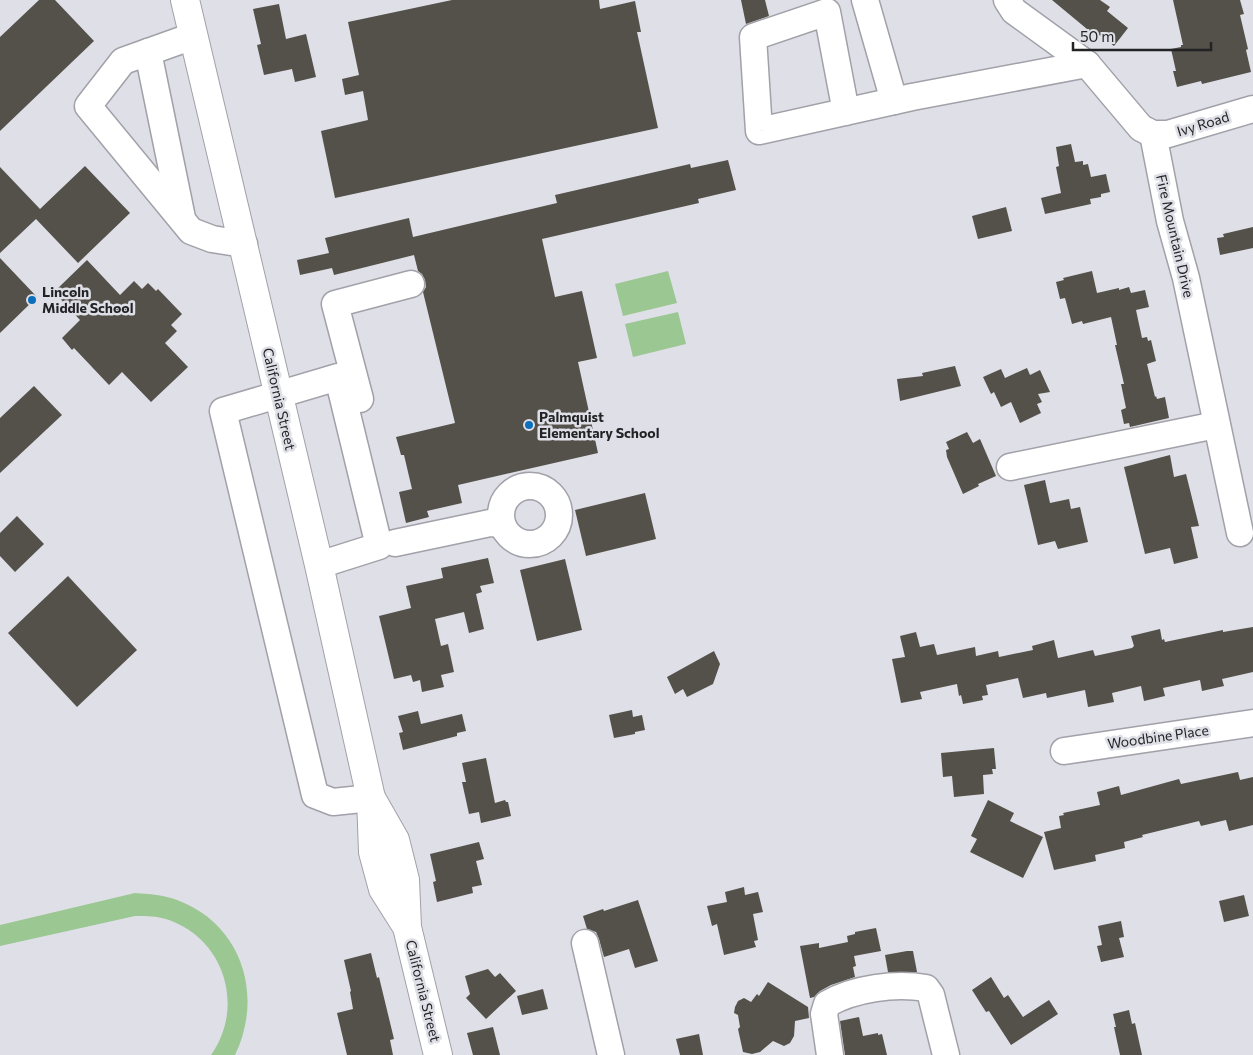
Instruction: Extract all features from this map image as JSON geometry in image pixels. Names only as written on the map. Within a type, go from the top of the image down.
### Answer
[{"type":"main road","name":"California Street","points":[[185,0],[319,565],[371,798],[395,840],[406,880],[407,927],[438,1055]]},
{"type":"street","points":[[865,0],[894,101]]},
{"type":"street","points":[[1007,0],[1014,11],[1087,64],[1140,128],[1153,134]]},
{"type":"street","points":[[846,112],[827,12],[753,38],[759,131],[846,112],[894,101],[1087,64]]},
{"type":"street","points":[[193,36],[123,61],[88,106],[191,231],[212,240],[244,244]]},
{"type":"street","points":[[148,52],[183,222]]},
{"type":"street","name":"Ivy Road","points":[[1153,134],[1168,134],[1253,109]]},
{"type":"street","name":"Fire Mountain Drive","points":[[1153,134],[1170,221],[1186,278],[1240,534]]},
{"type":"street","points":[[387,544],[346,374],[335,304],[411,284]]},
{"type":"street","points":[[346,374],[222,411],[315,795],[333,802],[371,798]]},
{"type":"street","points":[[1010,467],[1216,425]]},
{"type":"street","points":[[319,565],[387,544],[490,523],[502,524]]},
{"type":"street","name":"Woodbine Place","points":[[1064,751],[1253,723]]},
{"type":"street","points":[[585,943],[611,1055]]},
{"type":"street","points":[[830,1055],[824,1014],[827,1004],[850,994],[879,988],[911,986],[926,988],[932,995],[946,1055]]},
{"type":"green space","points":[[668,271],[677,303],[623,316],[615,284]]},
{"type":"green space","points":[[678,312],[686,344],[633,357],[625,324]]},
{"type":"green space","points":[[135,893],[172,898],[199,911],[218,926],[232,944],[241,964],[247,986],[244,1032],[235,1055],[211,1055],[221,1036],[227,1016],[227,996],[224,977],[216,959],[204,943],[188,930],[169,920],[157,917],[135,916],[0,946],[0,925]]},
{"type":"building","points":[[39,0],[55,0],[94,41],[0,131],[0,37]]},
{"type":"building","points":[[452,0],[599,0],[600,9],[635,1],[641,32],[637,32],[658,128],[335,198],[321,131],[368,120],[363,91],[345,95],[342,79],[359,75],[348,22]]},
{"type":"building","points":[[741,0],[765,0],[769,16],[746,24]]},
{"type":"building","points":[[1052,0],[1100,0],[1110,7],[1107,11],[1128,28],[1114,46],[1100,35],[1093,34]]},
{"type":"building","points":[[1173,0],[1240,0],[1244,14],[1240,15],[1251,72],[1202,84],[1201,81],[1177,87],[1173,71],[1176,71],[1171,49],[1183,45]]},
{"type":"building","points":[[279,4],[286,39],[306,34],[316,77],[295,82],[292,69],[264,75],[257,45],[261,44],[253,9]]},
{"type":"building","points":[[1071,144],[1075,162],[1083,161],[1083,165],[1088,164],[1091,177],[1106,174],[1110,192],[1101,194],[1101,197],[1090,199],[1091,204],[1045,214],[1041,198],[1061,193],[1056,167],[1059,166],[1056,147]]},
{"type":"building","points":[[728,160],[736,190],[698,199],[699,203],[542,239],[555,297],[582,291],[597,358],[578,362],[598,453],[458,485],[462,503],[427,511],[429,517],[406,523],[399,492],[412,489],[404,455],[401,455],[396,437],[455,423],[423,292],[426,287],[425,280],[418,271],[414,255],[334,275],[332,268],[300,275],[297,260],[329,253],[325,238],[409,218],[413,237],[557,203],[555,195],[690,164],[691,168]]},
{"type":"building","points":[[85,166],[130,213],[78,263],[36,219],[0,253],[0,167],[40,209]]},
{"type":"building","points":[[1006,207],[1012,231],[978,239],[972,216]]},
{"type":"building","points":[[1253,227],[1253,248],[1220,255],[1217,238],[1224,237],[1223,234]]},
{"type":"building","points":[[0,258],[37,297],[0,333]]},
{"type":"building","points":[[87,260],[120,295],[134,281],[142,289],[148,283],[156,291],[158,289],[182,314],[171,325],[177,331],[165,343],[188,367],[151,402],[122,372],[109,385],[62,338],[80,320],[54,292]]},
{"type":"building","points":[[1092,271],[1097,293],[1129,287],[1131,293],[1145,290],[1149,307],[1136,310],[1142,338],[1147,337],[1148,341],[1151,340],[1156,361],[1147,364],[1155,397],[1157,399],[1165,397],[1169,418],[1130,427],[1129,423],[1124,424],[1121,410],[1126,408],[1121,384],[1124,384],[1111,317],[1083,324],[1082,321],[1072,324],[1065,298],[1060,299],[1056,282],[1064,280],[1063,278]]},
{"type":"building","points":[[955,366],[961,386],[900,401],[897,379],[923,376],[922,373]]},
{"type":"building","points":[[1027,368],[1030,375],[1040,370],[1050,392],[1038,394],[1042,402],[1037,404],[1041,413],[1020,423],[1011,402],[1001,407],[994,392],[991,394],[983,377],[1001,369],[1005,378]]},
{"type":"building","points":[[34,386],[62,415],[0,473],[0,418]]},
{"type":"building","points":[[967,432],[973,443],[980,439],[996,476],[978,484],[979,486],[963,494],[947,457],[946,450],[949,449],[946,442]]},
{"type":"building","points":[[1170,455],[1174,477],[1186,474],[1199,526],[1191,527],[1198,558],[1174,564],[1170,548],[1145,554],[1124,467]]},
{"type":"building","points":[[1045,480],[1050,503],[1069,499],[1071,509],[1080,507],[1088,542],[1058,549],[1055,541],[1038,545],[1024,485]]},
{"type":"building","points":[[645,493],[656,539],[586,556],[575,510]]},
{"type":"building","points":[[17,516],[44,544],[15,572],[0,556],[0,533]]},
{"type":"building","points":[[488,558],[494,583],[480,586],[482,592],[476,594],[484,629],[469,633],[464,612],[435,619],[441,646],[448,644],[454,672],[441,675],[444,687],[422,692],[420,680],[413,682],[411,675],[394,679],[379,616],[411,608],[406,586],[443,578],[441,568]]},
{"type":"building","points":[[565,559],[582,630],[537,641],[520,570]]},
{"type":"building","points":[[68,576],[137,650],[77,707],[8,633]]},
{"type":"building","points":[[1253,627],[1253,672],[1222,679],[1224,686],[1202,691],[1200,680],[1163,688],[1165,696],[1144,701],[1141,686],[1112,693],[1114,702],[1088,707],[1085,690],[1047,698],[1046,693],[1023,698],[1018,678],[986,685],[988,695],[982,696],[983,700],[963,704],[961,695],[959,696],[957,684],[920,692],[922,699],[901,703],[892,659],[905,657],[900,636],[916,632],[920,647],[934,644],[937,655],[975,647],[976,656],[998,651],[999,657],[1033,650],[1032,646],[1054,640],[1058,658],[1093,650],[1095,656],[1132,648],[1134,646],[1131,636],[1160,629],[1162,640],[1164,639],[1165,642],[1223,630],[1223,632]]},
{"type":"building","points":[[714,651],[720,664],[713,684],[687,697],[683,689],[675,694],[667,677]]},
{"type":"building","points":[[632,710],[633,717],[642,715],[645,730],[614,738],[609,715]]},
{"type":"building","points":[[418,711],[421,724],[462,714],[466,731],[457,733],[457,736],[403,750],[399,733],[403,732],[398,716]]},
{"type":"building","points":[[994,748],[996,769],[992,769],[993,774],[983,775],[984,794],[954,797],[952,776],[943,777],[941,753]]},
{"type":"building","points":[[486,758],[495,803],[505,800],[508,802],[511,816],[481,823],[479,812],[469,814],[462,782],[466,782],[462,763]]},
{"type":"building","points":[[1238,772],[1240,780],[1253,777],[1253,825],[1229,831],[1226,820],[1201,826],[1199,821],[1142,835],[1143,837],[1124,842],[1125,848],[1095,855],[1096,861],[1054,870],[1044,832],[1061,828],[1059,816],[1064,815],[1063,813],[1100,805],[1097,792],[1119,786],[1121,795],[1179,779],[1181,784]]},
{"type":"building","points":[[988,800],[1014,813],[1010,821],[1043,837],[1023,878],[970,852],[977,839],[971,836]]},
{"type":"building","points":[[479,842],[484,859],[476,861],[482,885],[472,887],[473,893],[437,902],[433,882],[436,881],[430,854]]},
{"type":"building","points":[[744,887],[745,895],[758,892],[763,912],[753,914],[758,940],[754,941],[756,947],[724,955],[717,924],[712,926],[707,906],[727,902],[725,892]]},
{"type":"building","points":[[1244,895],[1249,916],[1224,922],[1219,901]]},
{"type":"building","points":[[638,900],[658,961],[635,968],[629,949],[604,957],[596,932],[587,929],[583,916]]},
{"type":"building","points":[[1121,921],[1124,937],[1119,938],[1124,957],[1101,962],[1097,946],[1102,945],[1098,926]]},
{"type":"building","points":[[876,928],[881,951],[854,956],[856,966],[853,967],[855,977],[831,985],[810,998],[800,946],[819,943],[819,948],[848,942],[847,936],[855,934],[855,932]]},
{"type":"building","points":[[913,951],[917,972],[888,972],[885,955]]},
{"type":"building","points":[[371,953],[377,978],[379,977],[394,1039],[390,1040],[393,1055],[347,1055],[337,1013],[353,1009],[344,960]]},
{"type":"building","points":[[488,969],[495,977],[500,973],[516,991],[486,1019],[466,998],[470,994],[465,976]]},
{"type":"building","points":[[991,977],[1004,998],[1008,995],[1023,1017],[1049,1000],[1058,1014],[1011,1045],[989,1011],[986,1012],[972,990]]},
{"type":"building","points":[[768,982],[808,1007],[809,1018],[795,1021],[794,1036],[790,1043],[784,1046],[773,1041],[760,1052],[752,1054],[743,1052],[738,1029],[740,1027],[738,1015],[734,1013],[735,1007],[738,1001],[744,998],[751,1002],[757,994],[759,996]]},
{"type":"building","points":[[543,989],[548,1009],[522,1015],[517,996]]},
{"type":"building","points":[[1129,1010],[1132,1024],[1135,1023],[1142,1055],[1120,1055],[1113,1014]]},
{"type":"building","points":[[859,1017],[863,1036],[882,1034],[887,1055],[845,1055],[840,1021]]},
{"type":"building","points":[[493,1027],[500,1055],[473,1055],[467,1033]]},
{"type":"building","points":[[699,1034],[703,1055],[680,1055],[676,1039]]},
{"type":"place","name":"Lincoln Middle School","points":[[32,300]]},
{"type":"place","name":"Palmquist Elementary School","points":[[529,425]]}]
